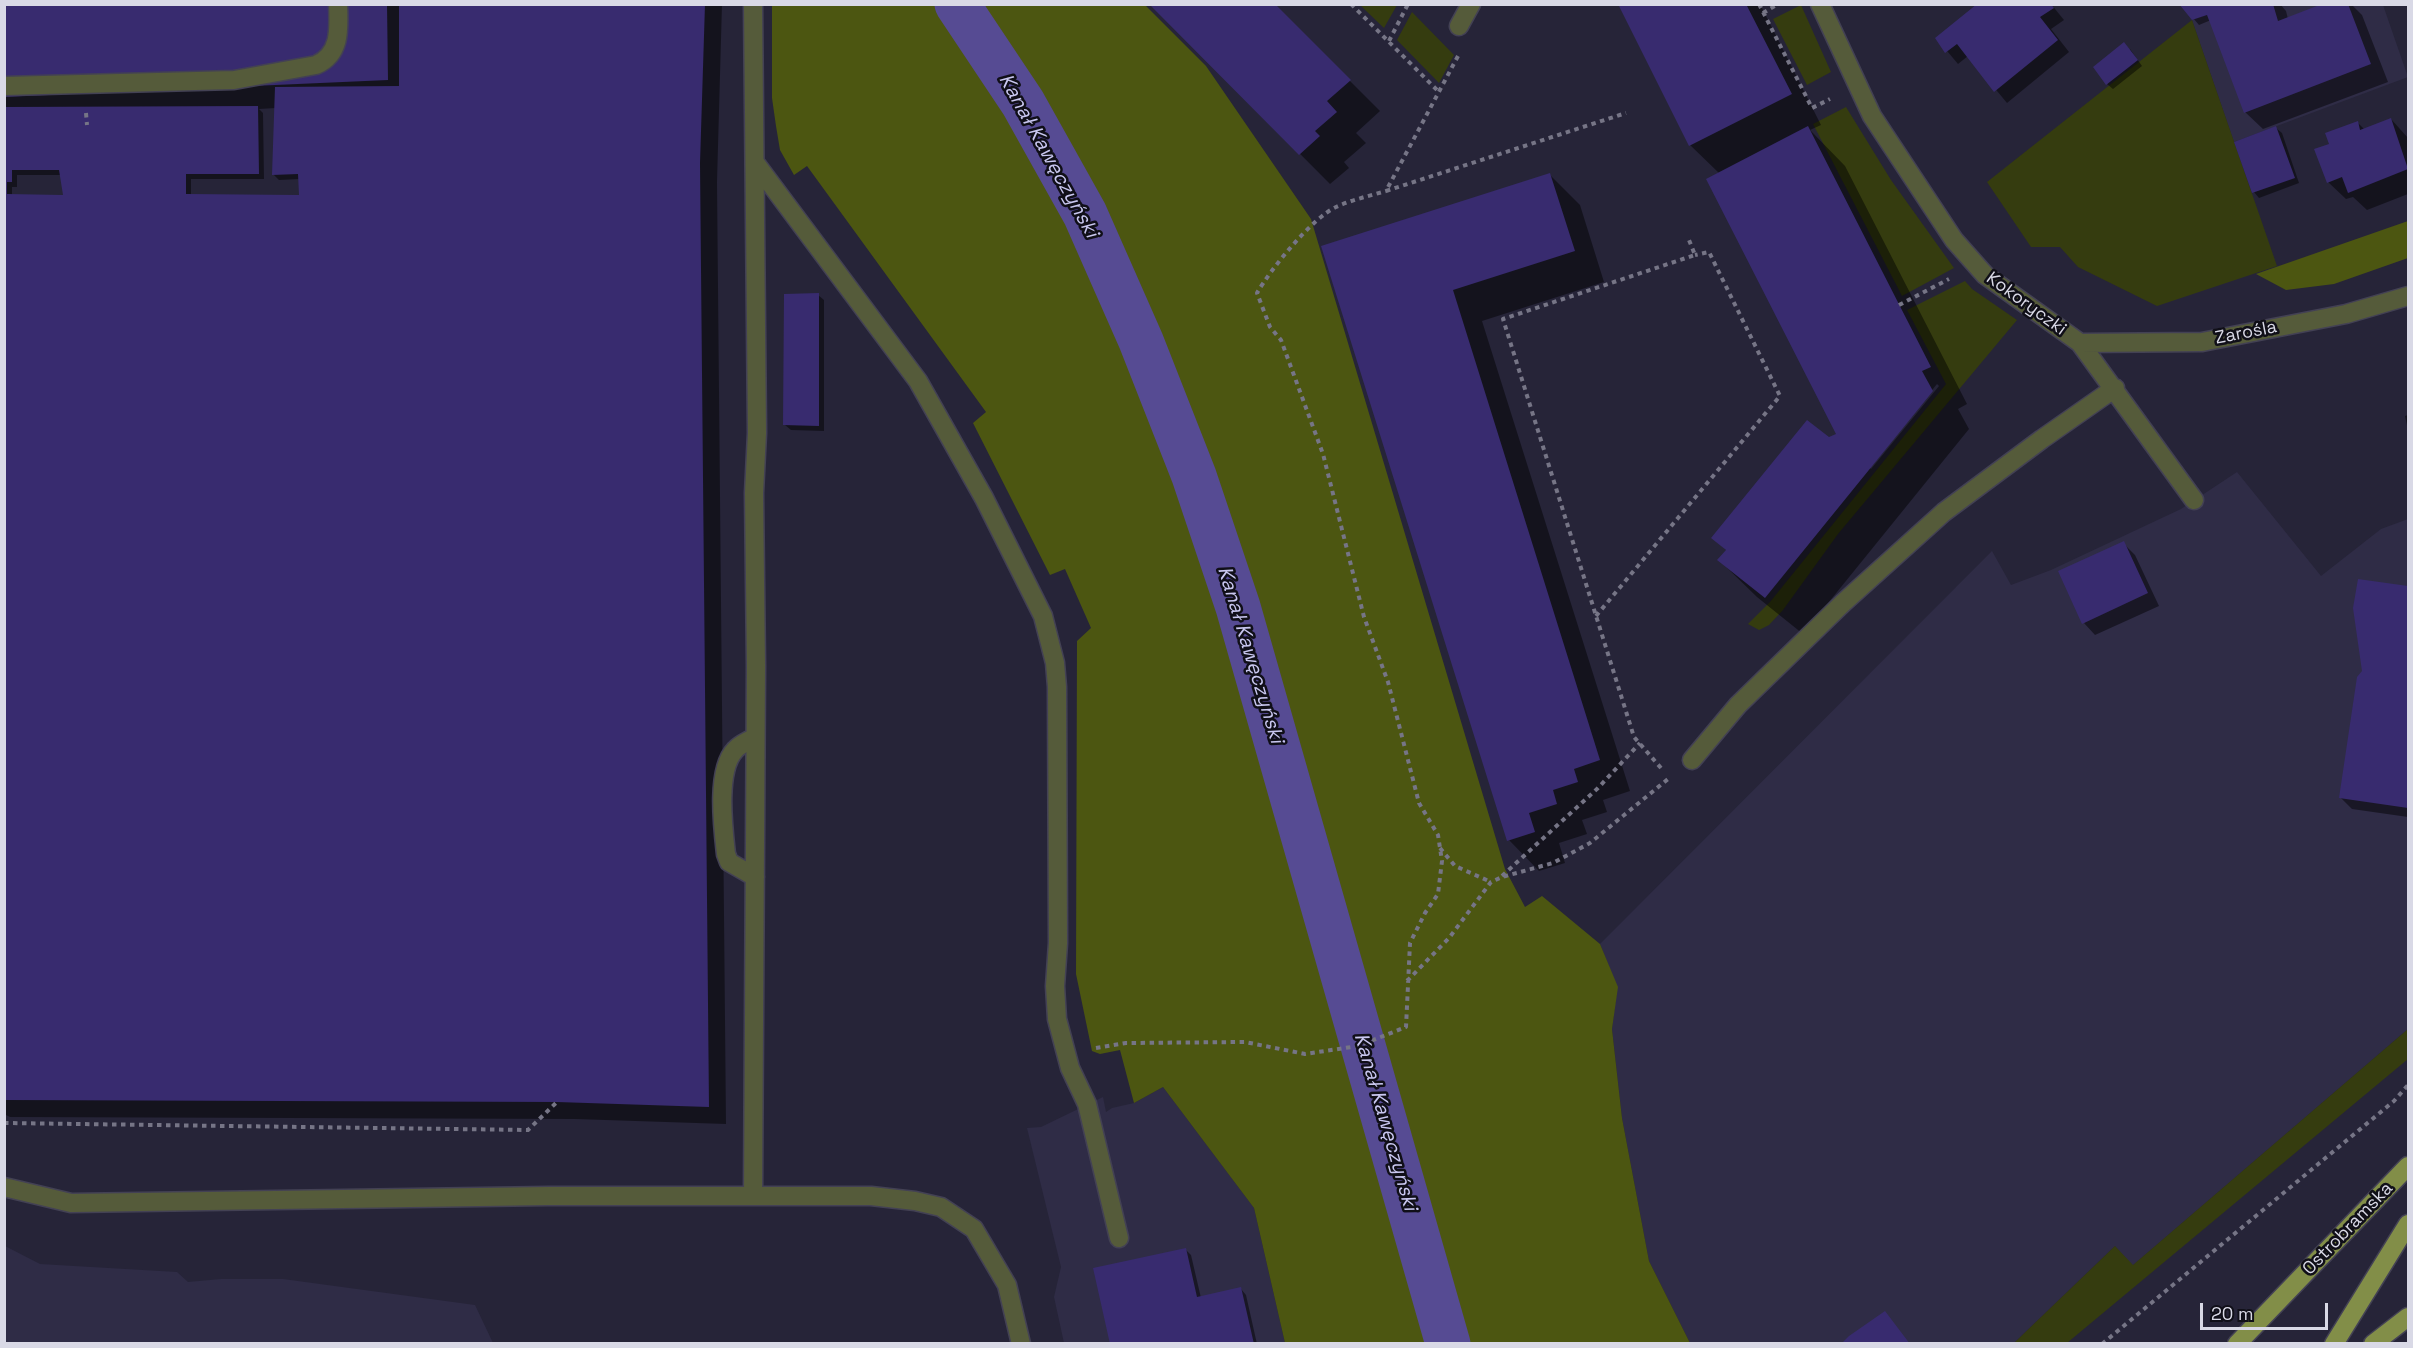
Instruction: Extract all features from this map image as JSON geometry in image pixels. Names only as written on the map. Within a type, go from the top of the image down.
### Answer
[{"type":"main road","name":"Ostrobramska","points":[[2237,1344],[2409,1166]]},
{"type":"main road","points":[[2334,1344],[2409,1224]]},
{"type":"main road","points":[[2373,1344],[2409,1317]]},
{"type":"street","points":[[4,86],[234,80],[316,65],[326,61],[334,49],[339,31],[338,4]]},
{"type":"street","points":[[753,4],[756,164],[753,1196]]},
{"type":"street","points":[[1459,26],[1471,4]]},
{"type":"street","name":"Kokoryczki","points":[[1820,4],[1872,116],[1954,240],[1985,275],[2080,343],[2115,388],[2194,500]]},
{"type":"street","points":[[756,164],[918,381],[984,498],[1043,616],[1055,663],[1057,687],[1058,943],[1055,986],[1057,1019],[1066,1053],[1087,1104],[1119,1238]]},
{"type":"street","name":"Zarośla","points":[[2080,343],[2202,342],[2346,314],[2409,296]]},
{"type":"street","points":[[1692,760],[1738,705],[1843,603],[1944,512],[2115,388]]},
{"type":"street","points":[[755,737],[736,748],[729,759],[723,780],[726,854],[729,862],[755,877]]},
{"type":"street","points":[[4,1186],[71,1203],[548,1196],[871,1196],[915,1201],[941,1207],[974,1229],[1007,1286],[1021,1344]]},
{"type":"path","points":[[1351,4],[1439,92]]},
{"type":"path","points":[[1389,41],[1408,4]]},
{"type":"path","points":[[1759,4],[1812,108],[1857,85]]},
{"type":"path","points":[[1763,13],[1778,4]]},
{"type":"path","points":[[1386,191],[1469,35],[1459,26]]},
{"type":"path","points":[[1066,1053],[1126,1043],[1245,1042],[1305,1054],[1358,1046],[1406,1027],[1410,943],[1425,913],[1438,894],[1442,861],[1438,835],[1419,803],[1388,682],[1364,617],[1323,454],[1281,340],[1270,327],[1257,293],[1266,277],[1320,216],[1337,207],[1626,113]]},
{"type":"path","points":[[1689,240],[1695,255]]},
{"type":"path","points":[[1407,981],[1449,938],[1491,882],[1553,863],[1590,843],[1670,777],[1634,737],[1596,616],[1503,319],[1709,252],[1780,396],[1596,616]]},
{"type":"path","points":[[1899,305],[1976,265]]},
{"type":"path","points":[[1502,877],[1598,788],[1640,743]]},
{"type":"path","points":[[1440,847],[1455,866],[1491,882]]},
{"type":"path","points":[[2102,1344],[2394,1101],[2409,1085]]},
{"type":"path","points":[[4,1123],[528,1130],[557,1102]]},
{"type":"shaded area","points":[[2233,5],[2383,5],[2408,77],[2234,142],[2192,20]]},
{"type":"shaded area","points":[[2237,472],[2321,576],[2381,529],[2408,519],[2408,1029],[2132,1266],[2115,1246],[2014,1343],[1690,1343],[1649,1261],[1622,1118],[1612,1029],[1617,987],[1600,944],[1992,551],[2011,585],[2051,570],[2181,509]]},
{"type":"shaded area","points":[[1163,1087],[1254,1208],[1285,1343],[1064,1343],[1054,1297],[1061,1267],[1027,1128],[1041,1127],[1103,1097],[1106,1112],[1112,1108],[1134,1103]]},
{"type":"shaded area","points":[[5,1246],[40,1264],[177,1272],[188,1282],[221,1279],[283,1279],[475,1305],[493,1343],[5,1343]]},
{"type":"green space","points":[[772,5],[1145,5],[1206,66],[1311,219],[1505,869],[1525,907],[1542,896],[1600,944],[1618,987],[1612,1029],[1622,1118],[1649,1261],[1690,1343],[1285,1343],[1254,1208],[1163,1087],[1134,1103],[1120,1050],[1100,1054],[1092,1051],[1076,974],[1077,641],[1091,628],[1065,569],[1050,575],[973,423],[986,412],[807,166],[794,175],[780,150],[772,98]]},
{"type":"green space","points":[[1360,5],[1397,5],[1384,28]]},
{"type":"green space","points":[[1801,5],[1831,72],[1807,85],[1773,19]]},
{"type":"green space","points":[[1412,12],[1454,55],[1439,83],[1397,40]]},
{"type":"green space","points":[[2192,20],[2277,266],[2157,306],[2078,267],[2060,247],[2031,247],[1987,182]]},
{"type":"green space","points":[[1846,107],[1891,180],[1954,268],[1902,296],[1813,124]]},
{"type":"green space","points":[[2408,221],[2408,258],[2334,284],[2286,290],[2256,274]]},
{"type":"green space","points":[[1965,281],[1972,289],[2017,320],[1838,534],[1783,610],[1769,625],[1759,630],[1748,624],[1770,602],[1946,384],[1907,310]]},
{"type":"green space","points":[[2408,1029],[2408,1059],[2067,1343],[2014,1343],[2115,1246],[2133,1265]]},
{"type":"building","points":[[4,4],[387,4],[388,80],[4,97]]},
{"type":"building","points":[[399,4],[705,4],[700,163],[709,1107],[557,1102],[4,1100],[4,107],[258,106],[259,174],[186,174],[186,194],[299,195],[298,174],[272,175],[275,87],[399,86]],"holes":[[[12,170],[59,170],[63,195],[7,194],[7,182],[12,182]]]},
{"type":"building","points":[[1149,4],[1275,4],[1351,80],[1327,101],[1337,112],[1315,131],[1320,136],[1299,155]]},
{"type":"building","points":[[1618,4],[1746,4],[1792,94],[1689,146]]},
{"type":"building","points":[[1977,4],[2051,4],[2054,8],[2040,17],[2058,40],[1994,92],[1957,44],[1945,53],[1935,38]]},
{"type":"building","points":[[2179,4],[2273,4],[2278,21],[2322,4],[2348,4],[2371,64],[2244,113],[2207,15],[2192,20]]},
{"type":"building","points":[[2124,42],[2138,60],[2106,85],[2093,67]]},
{"type":"building","points":[[2391,118],[2408,169],[2348,193],[2342,177],[2327,183],[2314,149],[2329,144],[2325,133],[2358,121],[2360,130]]},
{"type":"building","points":[[1808,126],[1931,367],[1922,371],[1933,391],[1765,598],[1717,560],[1726,550],[1711,538],[1807,420],[1829,437],[1836,434],[1706,179]]},
{"type":"building","points":[[2276,126],[2295,178],[2252,193],[2234,142]]},
{"type":"building","points":[[1550,173],[1575,251],[1453,290],[1600,760],[1574,769],[1578,782],[1553,790],[1557,804],[1529,813],[1535,832],[1507,841],[1321,246]]},
{"type":"building","points":[[819,293],[819,426],[783,425],[784,294]]},
{"type":"building","points":[[2124,541],[2148,593],[2082,624],[2058,571]]},
{"type":"building","points":[[2358,579],[2408,586],[2408,808],[2339,798],[2357,677],[2362,671],[2353,608]]},
{"type":"building","points":[[1186,1248],[1197,1297],[1241,1287],[1254,1344],[1110,1344],[1093,1268]]},
{"type":"building","points":[[1885,1311],[1910,1344],[1841,1344],[1849,1336]]},
{"type":"waterway","name":"Kanał Kawęczyński","points":[[957,4],[1023,103],[1085,214],[1141,341],[1194,476],[1238,607],[1448,1344]]}]
